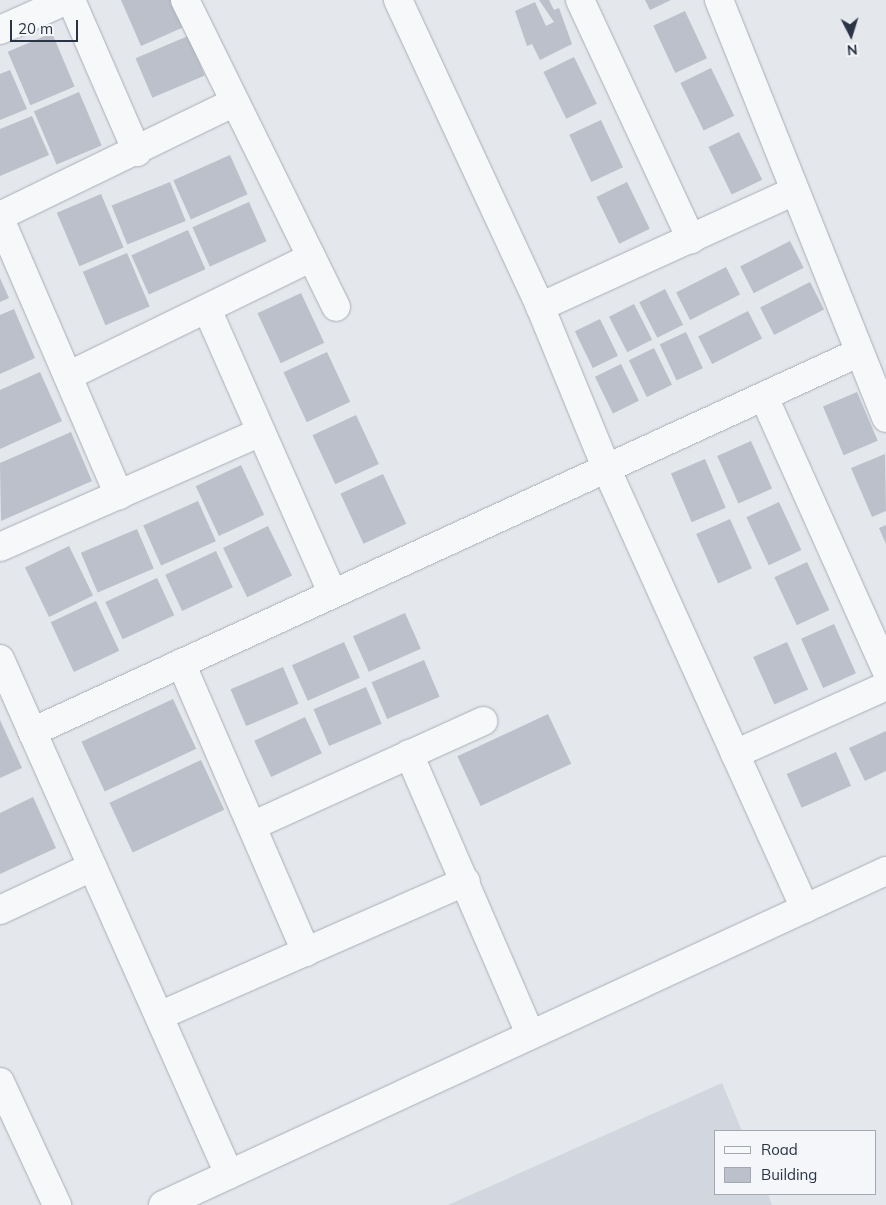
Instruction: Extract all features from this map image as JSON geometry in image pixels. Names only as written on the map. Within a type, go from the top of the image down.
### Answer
[{"type":"street","points":[[0,30],[69,0],[137,152]]},
{"type":"street","points":[[185,0],[336,307]]},
{"type":"street","points":[[398,0],[540,308],[607,470],[805,908]]},
{"type":"street","points":[[580,0],[691,239]]},
{"type":"street","points":[[719,0],[858,353],[886,418]]},
{"type":"street","points":[[119,495],[0,217],[137,152],[235,102]]},
{"type":"street","points":[[540,308],[794,192]]},
{"type":"street","points":[[68,376],[312,257]]},
{"type":"street","points":[[207,308],[332,593]]},
{"type":"street","points":[[32,732],[332,593],[607,470],[858,353]]},
{"type":"street","points":[[764,397],[886,670]]},
{"type":"street","points":[[0,548],[261,432]]},
{"type":"street","points":[[0,659],[229,1174]]},
{"type":"street","points":[[181,663],[306,952]]},
{"type":"street","points":[[735,754],[886,686]]},
{"type":"street","points":[[252,826],[483,721]]},
{"type":"street","points":[[409,754],[530,1033]]},
{"type":"street","points":[[0,910],[92,866]]},
{"type":"street","points":[[163,1205],[530,1033],[886,871]]},
{"type":"street","points":[[159,1016],[466,882]]},
{"type":"street","points":[[0,1082],[57,1205]]},
{"type":"shaded area","points":[[722,1083],[742,1130],[714,1130],[714,1195],[768,1195],[772,1205],[448,1205]]},
{"type":"building","points":[[121,0],[175,0],[186,26],[141,46]]},
{"type":"building","points":[[539,0],[549,0],[554,10],[559,8],[572,44],[540,60],[532,44],[527,46],[515,11],[535,2],[546,26],[554,22]]},
{"type":"building","points":[[645,0],[671,0],[650,10]]},
{"type":"building","points":[[685,11],[707,58],[675,73],[653,26]]},
{"type":"building","points":[[52,33],[75,86],[30,105],[8,52]]},
{"type":"building","points":[[188,36],[205,76],[152,98],[136,58]]},
{"type":"building","points":[[574,57],[597,104],[566,119],[543,72]]},
{"type":"building","points":[[711,68],[734,116],[704,131],[680,83]]},
{"type":"building","points":[[10,70],[27,109],[0,120],[0,74]]},
{"type":"building","points":[[79,92],[102,145],[57,165],[34,111]]},
{"type":"building","points":[[32,116],[49,155],[0,176],[0,129]]},
{"type":"building","points":[[601,120],[623,167],[591,182],[569,135]]},
{"type":"building","points":[[739,132],[762,180],[732,195],[708,147]]},
{"type":"building","points":[[230,155],[247,194],[191,220],[173,180]]},
{"type":"building","points":[[170,182],[186,221],[127,245],[112,206]]},
{"type":"building","points":[[627,182],[650,229],[619,244],[596,197]]},
{"type":"building","points":[[101,194],[124,247],[79,266],[57,213]]},
{"type":"building","points":[[249,202],[266,241],[210,267],[192,227]]},
{"type":"building","points":[[188,230],[205,269],[149,295],[131,255]]},
{"type":"building","points":[[790,241],[804,268],[754,293],[740,266]]},
{"type":"building","points":[[127,253],[150,306],[105,325],[83,272]]},
{"type":"building","points":[[726,267],[740,295],[690,320],[676,292]]},
{"type":"building","points":[[0,278],[9,298],[0,302]]},
{"type":"building","points":[[810,282],[824,310],[774,335],[760,307]]},
{"type":"building","points":[[665,289],[683,325],[657,338],[639,302]]},
{"type":"building","points":[[301,293],[324,343],[281,363],[257,313]]},
{"type":"building","points":[[634,304],[652,340],[627,352],[609,317]]},
{"type":"building","points":[[14,309],[35,358],[0,374],[0,315]]},
{"type":"building","points":[[748,311],[762,339],[712,364],[698,336]]},
{"type":"building","points":[[600,319],[618,356],[593,368],[575,331]]},
{"type":"building","points":[[686,332],[703,368],[677,381],[660,344]]},
{"type":"building","points":[[654,348],[672,385],[647,397],[629,360]]},
{"type":"building","points":[[327,352],[350,402],[307,422],[283,372]]},
{"type":"building","points":[[621,364],[639,401],[613,414],[595,377]]},
{"type":"building","points":[[40,372],[62,421],[0,449],[0,390]]},
{"type":"building","points":[[857,392],[878,441],[844,455],[823,406]]},
{"type":"building","points":[[356,415],[379,464],[335,484],[312,435]]},
{"type":"building","points":[[71,432],[92,481],[1,521],[0,463]]},
{"type":"building","points":[[751,441],[772,489],[738,504],[717,456]]},
{"type":"building","points":[[885,454],[886,511],[872,517],[851,468]]},
{"type":"building","points":[[705,459],[726,508],[692,522],[671,473]]},
{"type":"building","points":[[241,465],[264,515],[219,536],[196,486]]},
{"type":"building","points":[[383,474],[406,524],[364,544],[340,494]]},
{"type":"building","points":[[198,501],[216,541],[161,566],[143,525]]},
{"type":"building","points":[[779,502],[801,550],[769,565],[746,517]]},
{"type":"building","points":[[730,519],[752,568],[718,583],[696,534]]},
{"type":"building","points":[[886,525],[886,544],[879,528]]},
{"type":"building","points":[[268,526],[292,575],[247,597],[223,548]]},
{"type":"building","points":[[137,529],[154,569],[98,592],[81,553]]},
{"type":"building","points":[[69,546],[93,595],[49,617],[25,567]]},
{"type":"building","points":[[216,551],[233,587],[182,611],[165,575]]},
{"type":"building","points":[[807,562],[829,610],[797,625],[774,577]]},
{"type":"building","points":[[157,578],[174,615],[123,639],[105,602]]},
{"type":"building","points":[[96,601],[119,651],[74,672],[51,622]]},
{"type":"building","points":[[405,613],[421,649],[369,672],[353,636]]},
{"type":"building","points":[[834,624],[856,673],[823,688],[801,639]]},
{"type":"building","points":[[344,642],[360,678],[308,701],[292,665]]},
{"type":"building","points":[[787,642],[808,690],[774,705],[753,657]]},
{"type":"building","points":[[424,660],[440,697],[387,719],[372,682]]},
{"type":"building","points":[[283,667],[299,704],[246,726],[231,689]]},
{"type":"building","points":[[366,687],[382,724],[329,746],[314,709]]},
{"type":"building","points":[[173,699],[196,749],[105,792],[81,742]]},
{"type":"building","points":[[548,714],[571,764],[481,806],[457,756]]},
{"type":"building","points":[[305,717],[322,753],[271,777],[254,741]]},
{"type":"building","points":[[0,720],[22,768],[0,778]]},
{"type":"building","points":[[886,731],[886,771],[865,781],[849,748]]},
{"type":"building","points":[[836,752],[851,786],[802,808],[787,774]]},
{"type":"building","points":[[201,760],[224,810],[133,853],[109,803]]},
{"type":"building","points":[[33,797],[56,848],[0,874],[0,813]]}]
